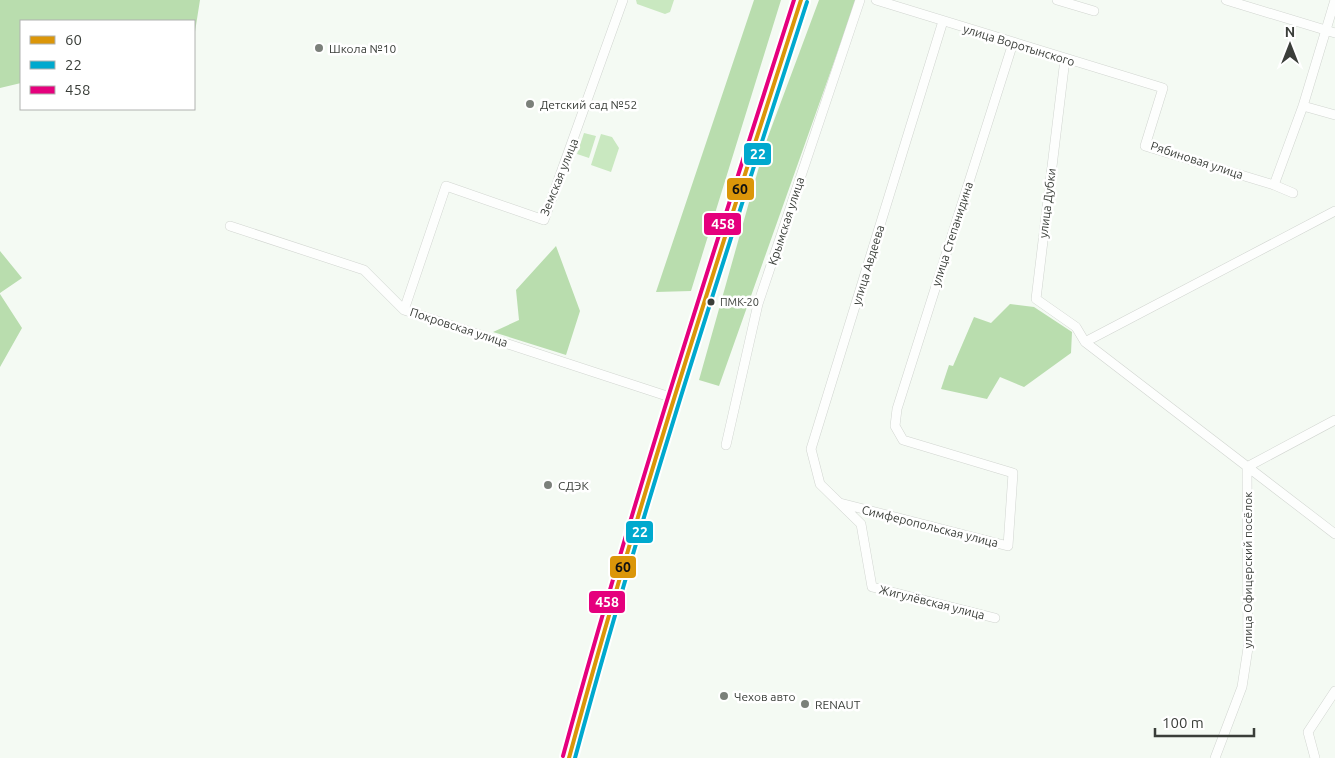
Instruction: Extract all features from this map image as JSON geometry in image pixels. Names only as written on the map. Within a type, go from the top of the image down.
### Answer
[{"type":"main road","points":[[570,758],[602,636],[672,398],[801,0]]},
{"type":"street","name":"Земская улица","points":[[404,310],[446,186],[544,220],[623,0]]},
{"type":"street","name":"Крымская улица","points":[[726,445],[758,304],[860,0]]},
{"type":"street","name":"улица Воротынского","points":[[876,0],[1163,88]]},
{"type":"street","points":[[1057,0],[1094,11]]},
{"type":"street","points":[[1226,0],[1330,32]]},
{"type":"street","points":[[1274,185],[1330,32],[1335,0]]},
{"type":"street","name":"улица Авдеева","points":[[840,503],[820,484],[811,449],[943,21]]},
{"type":"street","name":"улица Степанидина","points":[[1013,43],[897,409],[895,426],[902,440],[1013,473]]},
{"type":"street","name":"улица Дубки","points":[[1065,59],[1036,299],[1076,328]]},
{"type":"street","name":"Рябиновая улица","points":[[1163,88],[1145,146],[1274,185],[1293,193]]},
{"type":"street","points":[[1303,106],[1335,115]]},
{"type":"street","points":[[1085,342],[1335,211]]},
{"type":"street","name":"Покровская улица","points":[[230,226],[364,270],[404,310],[672,398]]},
{"type":"street","name":"улица Офицерский посёлок","points":[[1076,328],[1085,342],[1335,534]]},
{"type":"street","points":[[1248,467],[1335,420]]},
{"type":"street","name":"улица Офицерский посёлок","points":[[1215,758],[1242,687],[1248,648],[1248,467]]},
{"type":"street","name":"Симферопольская улица","points":[[840,503],[1008,546],[1013,473]]},
{"type":"street","name":"Жигулёвская улица","points":[[840,503],[861,524],[872,587],[995,618]]},
{"type":"street","points":[[1315,758],[1308,732],[1335,690]]},
{"type":"green space","points":[[0,0],[200,0],[195,32],[195,20],[20,20],[20,83],[0,88]]},
{"type":"green space","points":[[636,0],[674,0],[670,12],[665,14],[637,4]]},
{"type":"green space","points":[[754,0],[781,0],[691,291],[656,292]]},
{"type":"green space","points":[[819,0],[856,0],[719,386],[699,380],[766,142]]},
{"type":"green space","points":[[584,133],[596,136],[589,158],[577,154]]},
{"type":"green space","points":[[601,134],[612,137],[619,148],[611,172],[591,165]]},
{"type":"green space","points":[[556,246],[580,311],[566,355],[493,332],[519,320],[516,290]]},
{"type":"green space","points":[[0,251],[22,278],[0,293]]},
{"type":"green space","points":[[0,294],[22,328],[0,367]]},
{"type":"green space","points":[[1010,304],[1034,307],[1072,332],[1071,353],[1024,387],[1000,377],[987,399],[941,389],[949,365],[953,366],[974,317],[991,323]]},
{"type":"transit line","name":"458","points":[[563,756],[645,471],[794,0]]},
{"type":"transit line","name":"60","points":[[569,758],[651,473],[801,0]]},
{"type":"transit line","name":"22","points":[[575,758],[657,473],[807,2]]},
{"type":"place","name":"Школа №10","points":[[319,48]]},
{"type":"place","name":"Детский сад №52","points":[[530,104]]},
{"type":"place","name":"ПМК-20","points":[[711,302]]},
{"type":"place","name":"СДЭК","points":[[548,485]]},
{"type":"place","name":"Чехов авто","points":[[724,696]]},
{"type":"place","name":"RENAUT","points":[[805,704]]}]
